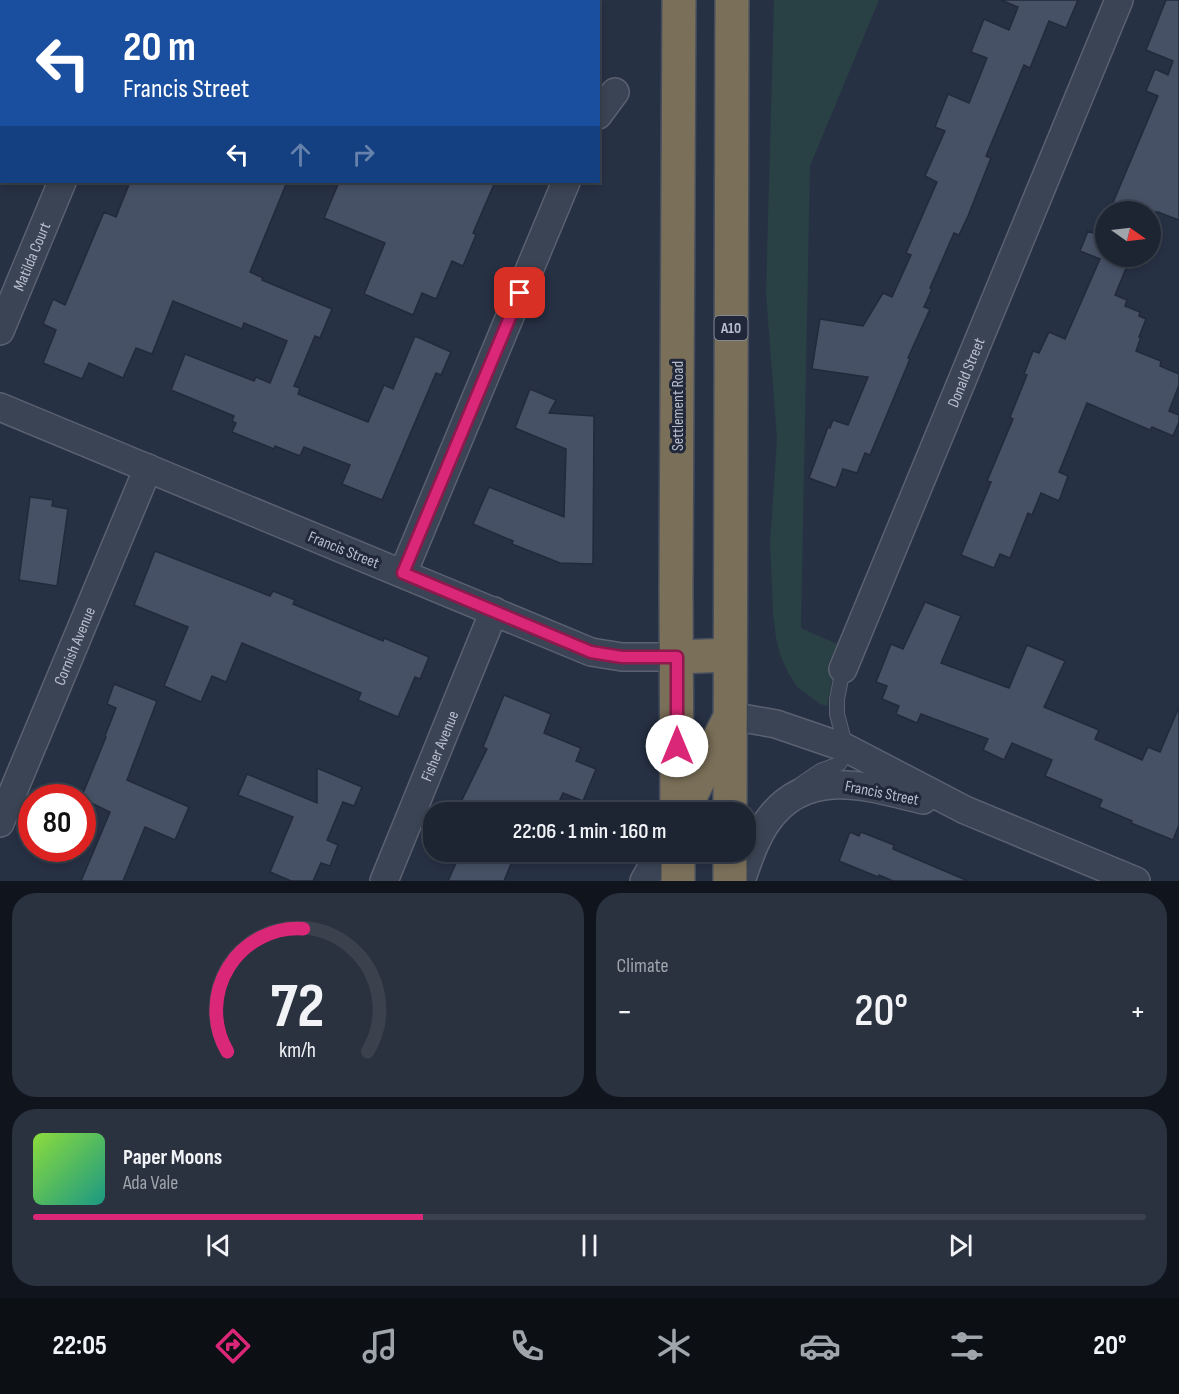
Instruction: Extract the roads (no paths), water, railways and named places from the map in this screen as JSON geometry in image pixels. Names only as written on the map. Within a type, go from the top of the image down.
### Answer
[{"type":"highway","name":"Settlement Road","points":[[679,0],[677,657],[679,802]]},
{"type":"highway","name":"A10","points":[[730,802],[732,0]]},
{"type":"highway","name":"Francis Street","points":[[677,657],[730,655]]},
{"type":"highway","points":[[685,802],[730,716]]},
{"type":"highway","points":[[678,862],[678,881]]},
{"type":"highway","points":[[730,862],[730,881]]},
{"type":"street","name":"Donald Street","points":[[843,669],[1119,0]]},
{"type":"street","points":[[600,112],[615,92]]},
{"type":"street","name":"Matilda Court","points":[[0,331],[62,183]]},
{"type":"street","points":[[403,573],[566,183]]},
{"type":"street","name":"Francis Street","points":[[0,407],[576,646],[602,655],[677,657]]},
{"type":"street","name":"Cornish Avenue","points":[[0,823],[148,468]]},
{"type":"street","name":"Fisher Avenue","points":[[384,881],[494,611]]},
{"type":"street","name":"Francis Street","points":[[730,716],[776,723],[846,748],[965,810],[1136,881]]},
{"type":"street","name":"Francis Street","points":[[741,881],[762,831],[778,808],[809,790],[836,784],[864,786],[965,810]]},
{"type":"street","points":[[644,881],[654,862]]},
{"type":"lane","name":"Donald Street","points":[[843,669],[837,699],[837,714],[846,748]]},
{"type":"lane","points":[[762,831],[772,812],[786,797],[820,771],[839,764],[845,755],[846,748]]}]
